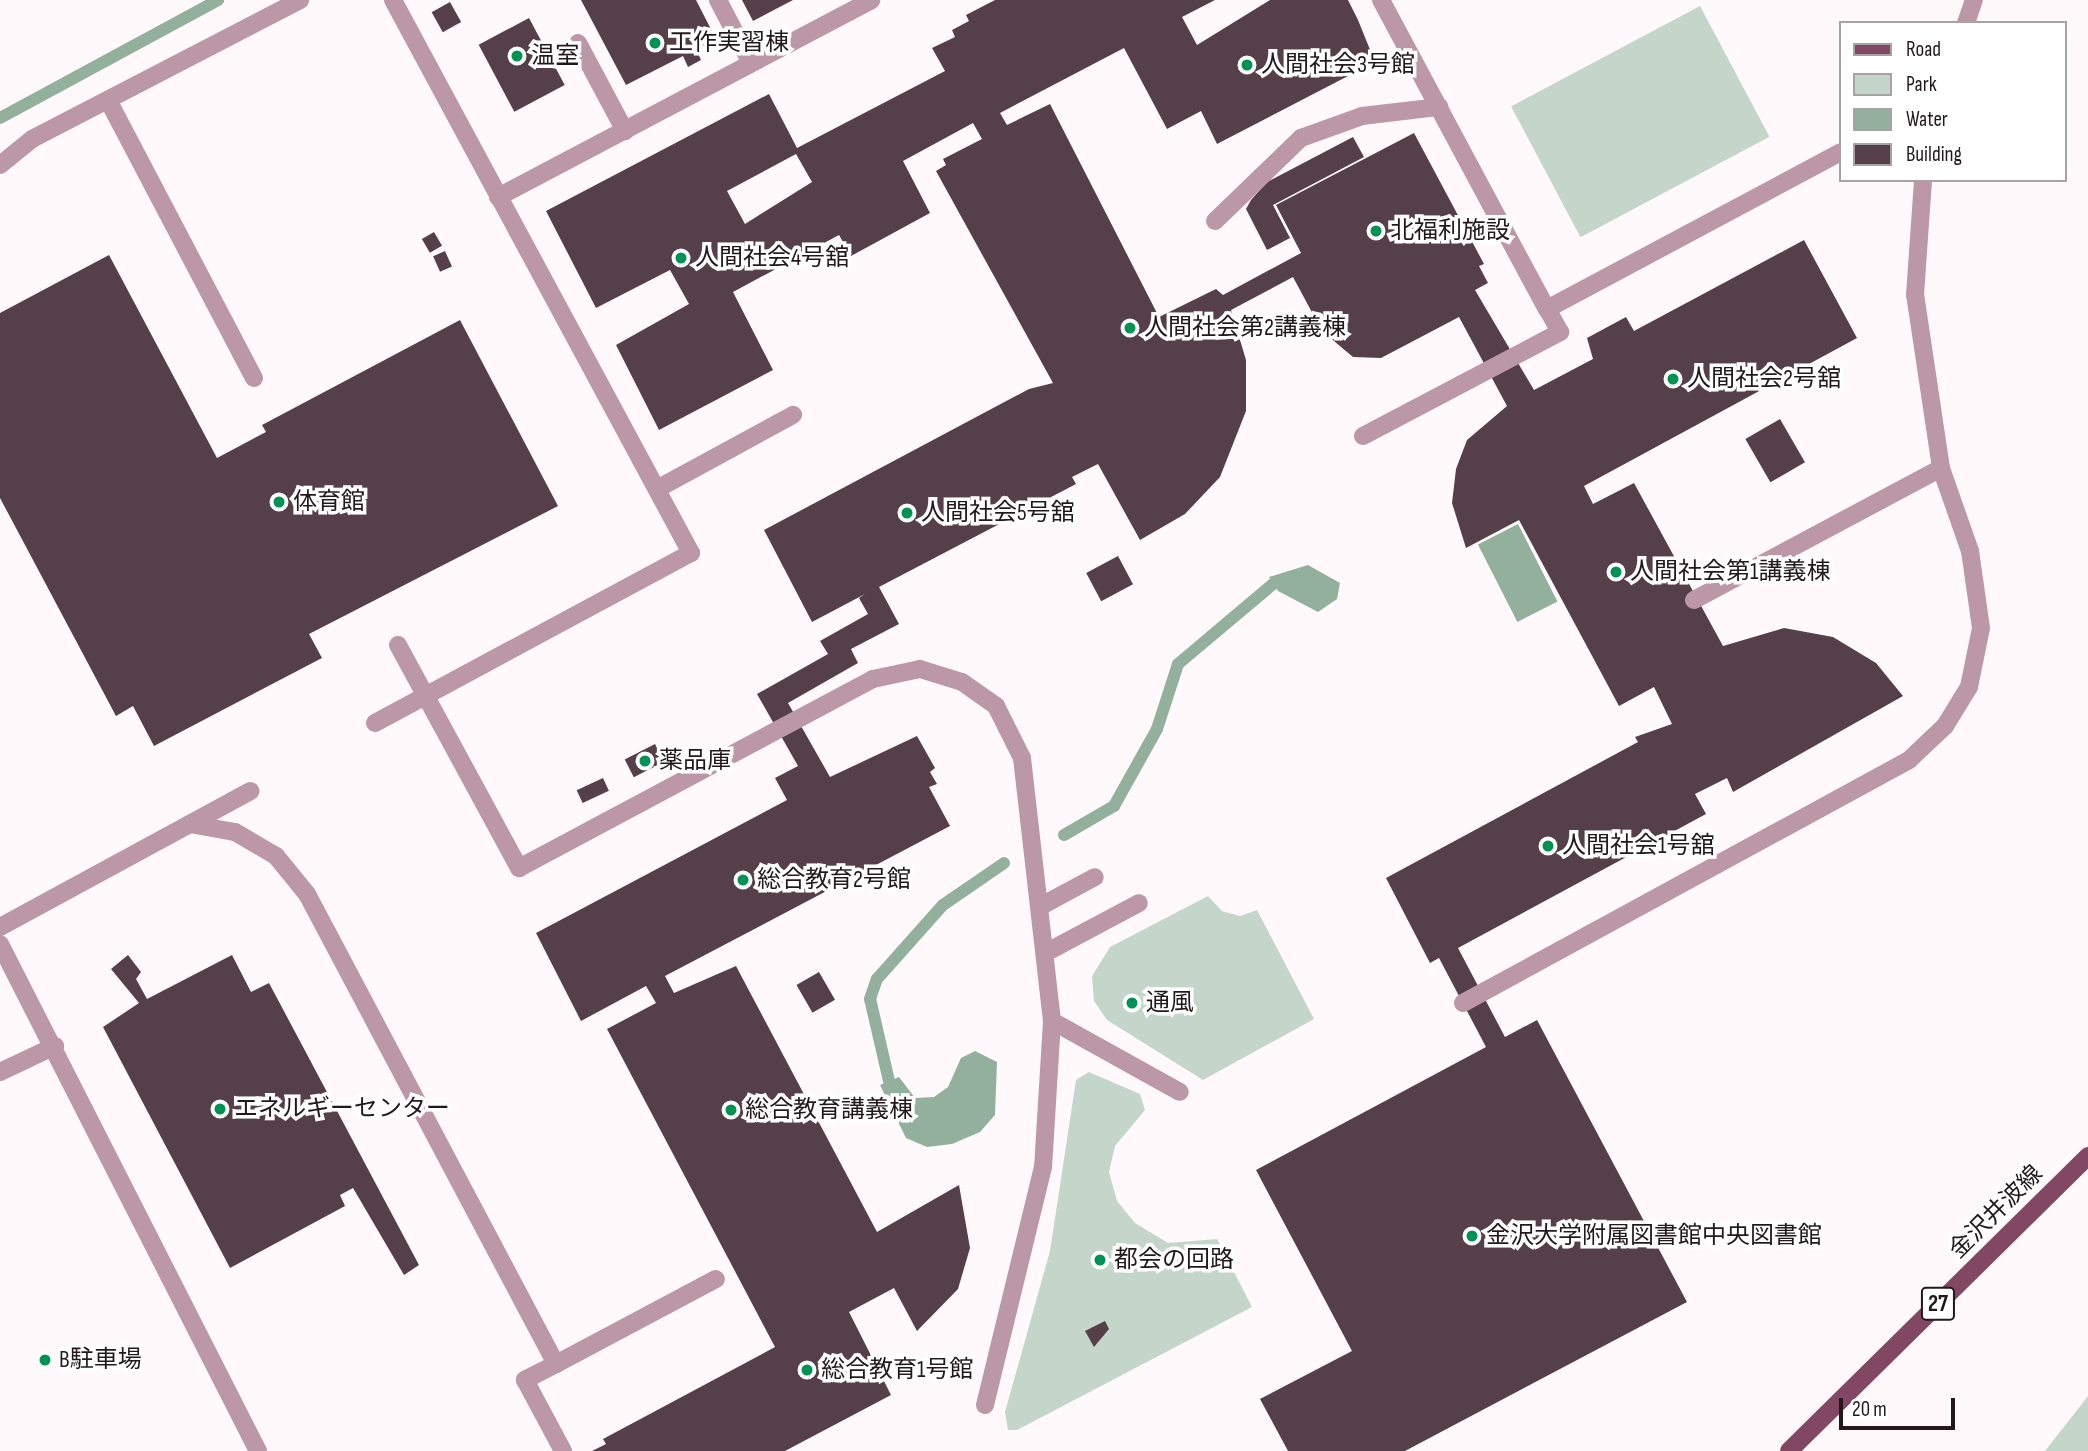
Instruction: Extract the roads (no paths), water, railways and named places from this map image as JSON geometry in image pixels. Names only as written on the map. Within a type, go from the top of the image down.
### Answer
[{"type":"main road","name":"金沢井波線","points":[[1789,1451],[2088,1156]]},
{"type":"lane","points":[[0,165],[32,139],[300,0]]},
{"type":"lane","points":[[375,723],[691,553],[393,0]]},
{"type":"lane","points":[[718,0],[751,63]]},
{"type":"lane","points":[[499,197],[871,0]]},
{"type":"lane","points":[[1363,436],[1560,332],[1381,0]]},
{"type":"lane","points":[[1967,21],[1974,0]]},
{"type":"lane","points":[[579,43],[625,131]]},
{"type":"lane","points":[[107,100],[254,378]]},
{"type":"lane","points":[[1215,221],[1301,138],[1362,116],[1439,107]]},
{"type":"lane","points":[[1547,309],[1840,153]]},
{"type":"lane","points":[[1463,1003],[1909,760],[1945,726],[1969,687],[1981,628],[1970,551],[1941,468],[1915,295],[1923,182]]},
{"type":"lane","points":[[657,489],[793,415]]},
{"type":"lane","points":[[1694,600],[1941,468]]},
{"type":"lane","points":[[398,645],[519,868],[873,679],[920,669],[962,682],[996,706],[1022,758],[1047,952],[1052,1021],[1043,1167],[1018,1292],[985,1405]]},
{"type":"lane","points":[[0,927],[250,791]]},
{"type":"lane","points":[[190,824],[235,832],[276,856],[307,894],[556,1364]]},
{"type":"lane","points":[[1041,906],[1095,877]]},
{"type":"lane","points":[[1047,952],[1139,903]]},
{"type":"lane","points":[[0,944],[258,1451]]},
{"type":"lane","points":[[1052,1021],[1180,1092]]},
{"type":"lane","points":[[0,1072],[54,1046]]},
{"type":"lane","points":[[563,1451],[525,1380],[716,1279]]},
{"type":"water","points":[[1518,524],[1557,602],[1517,622],[1478,544]]},
{"type":"water","points":[[1308,565],[1340,583],[1337,599],[1318,612],[1278,591],[1269,577]]},
{"type":"water","points":[[975,1051],[997,1062],[995,1115],[980,1132],[952,1144],[927,1147],[906,1138],[880,1085],[899,1077],[915,1098],[934,1097],[948,1087],[961,1058]]},
{"type":"waterway","points":[[0,118],[218,0]]},
{"type":"waterway","points":[[1064,835],[1114,806],[1157,729],[1178,664],[1273,584]]},
{"type":"waterway","points":[[889,1081],[870,999],[877,979],[943,905],[1004,863]]},
{"type":"place","name":"工作実習棟","points":[[655,43]]},
{"type":"place","name":"温室","points":[[517,56]]},
{"type":"place","name":"人間社会3号館","points":[[1247,65]]},
{"type":"place","name":"北福利施設","points":[[1376,231]]},
{"type":"place","name":"人間社会4号舘","points":[[681,258]]},
{"type":"place","name":"人間社会第2講義棟","points":[[1130,328]]},
{"type":"place","name":"人間社会2号舘","points":[[1673,379]]},
{"type":"place","name":"体育館","points":[[279,502]]},
{"type":"place","name":"人間社会5号舘","points":[[907,513]]},
{"type":"place","name":"人間社会第1講義棟","points":[[1616,572]]},
{"type":"place","name":"薬品庫","points":[[645,761]]},
{"type":"place","name":"人間社会1号舘","points":[[1548,846]]},
{"type":"place","name":"総合教育2号館","points":[[743,880]]},
{"type":"place","name":"通風","points":[[1132,1003]]},
{"type":"place","name":"エネルギーセンター","points":[[220,1109]]},
{"type":"place","name":"総合教育講義棟","points":[[731,1110]]},
{"type":"place","name":"金沢大学附属図書館中央図書館","points":[[1472,1236]]},
{"type":"place","name":"都会の回路","points":[[1100,1260]]},
{"type":"place","name":"B駐車場","points":[[45,1360]]},
{"type":"place","name":"総合教育1号館","points":[[807,1370]]}]
